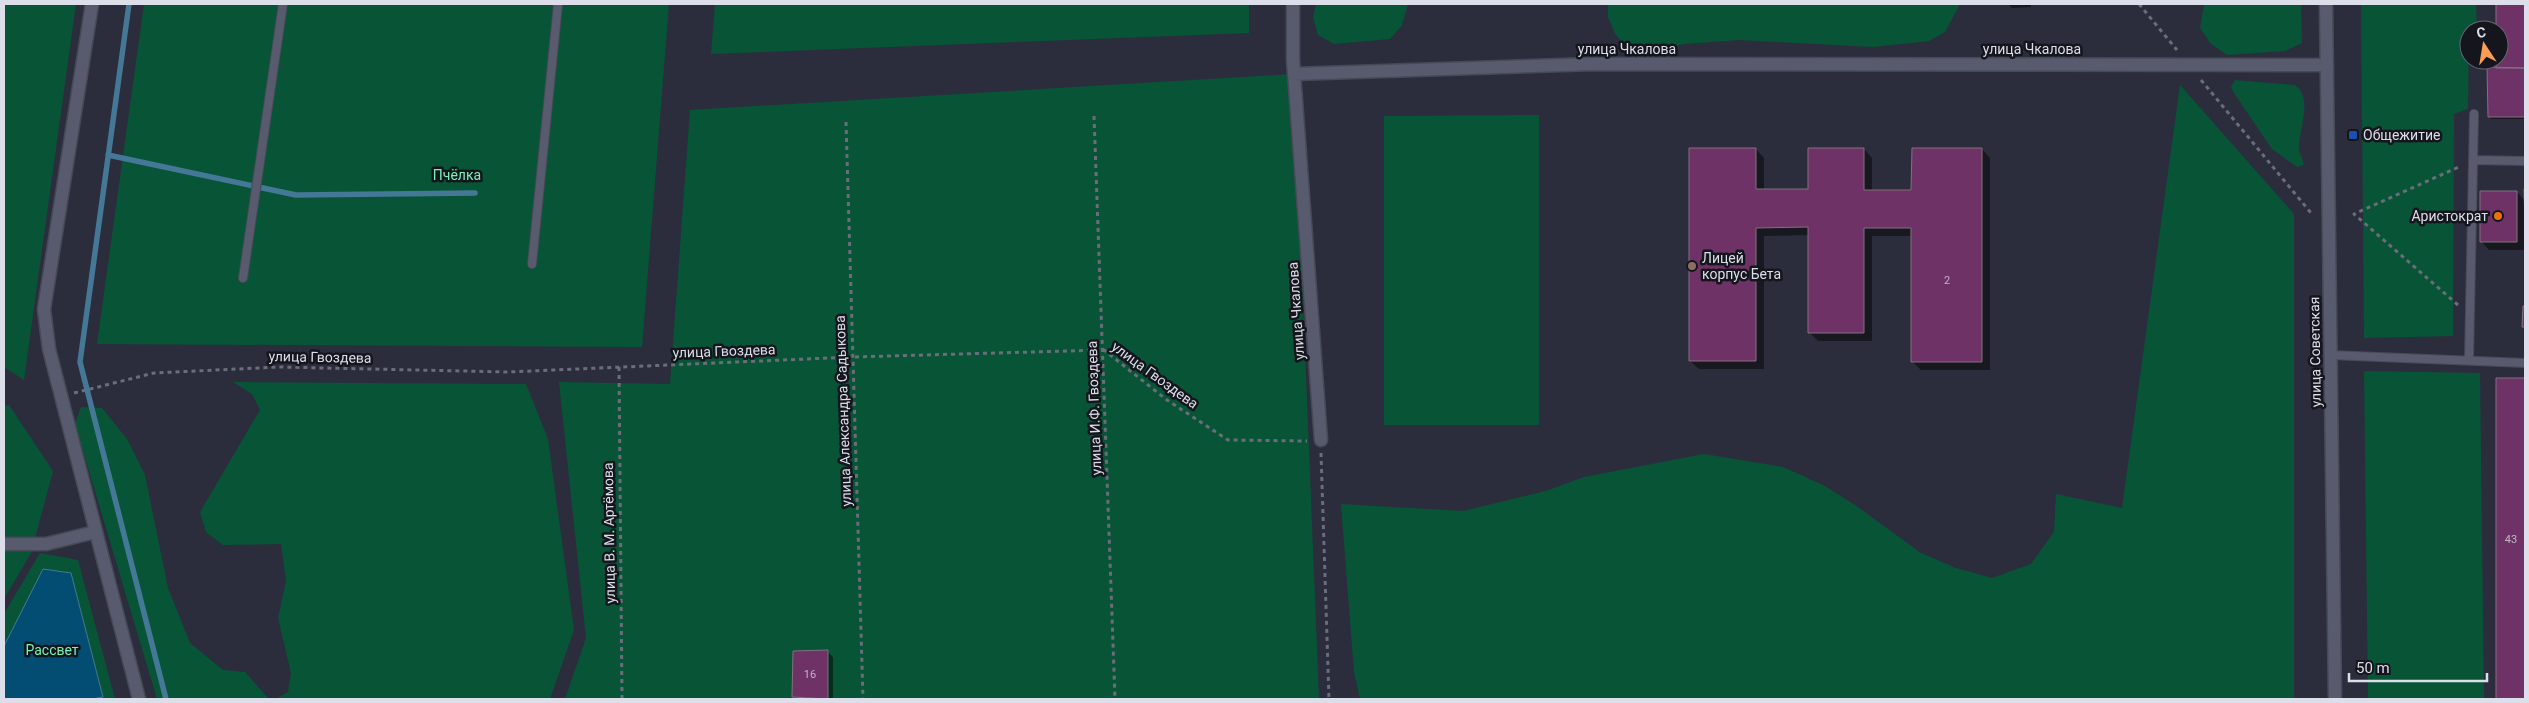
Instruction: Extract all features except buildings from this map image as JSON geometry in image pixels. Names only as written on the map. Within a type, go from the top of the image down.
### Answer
[{"type":"street","points":[[92,4],[44,309],[49,348],[139,699]]},
{"type":"street","points":[[1293,4],[1294,74]]},
{"type":"street","name":"улица Советская","points":[[2326,4],[2335,699]]},
{"type":"street","name":"улица Чкалова","points":[[1320,440],[1294,74],[1594,64],[2327,65]]},
{"type":"street","points":[[4,544],[46,544],[95,532]]},
{"type":"lane","points":[[244,278],[283,4]]},
{"type":"lane","points":[[532,264],[558,4]]},
{"type":"lane","points":[[2468,359],[2474,114]]},
{"type":"lane","points":[[2473,160],[2525,161]]},
{"type":"lane","points":[[2330,355],[2468,359],[2525,363]]},
{"type":"path","points":[[2139,4],[2311,214]]},
{"type":"path","name":"улица И.Ф. Гвоздева","points":[[1094,116],[1104,350],[1115,699]]},
{"type":"path","name":"улица Александра Садыкова","points":[[846,122],[863,699]]},
{"type":"path","points":[[2470,315],[2354,214],[2473,160]]},
{"type":"path","name":"улица Гвоздева","points":[[81,391],[154,373],[279,367],[508,372],[852,357],[1104,350],[1167,400],[1228,440],[1301,442],[1320,440]]},
{"type":"path","name":"улица В. М. Артёмова","points":[[619,367],[622,699]]},
{"type":"path","points":[[1320,440],[1329,699]]},
{"type":"green space","points":[[4,4],[76,4],[24,380],[4,367]]},
{"type":"green space","name":"Пчёлка","points":[[144,4],[669,4],[642,347],[97,344]]},
{"type":"green space","points":[[715,4],[1249,4],[1249,33],[711,54]]},
{"type":"green space","points":[[1316,4],[1408,4],[1402,25],[1390,39],[1334,44],[1318,35],[1313,17]]},
{"type":"green space","points":[[1608,4],[1960,4],[1945,32],[1929,41],[1873,47],[1739,40],[1684,44],[1646,54],[1628,48],[1615,34],[1608,17]]},
{"type":"green space","points":[[2204,4],[2301,4],[2302,43],[2285,51],[2227,55],[2211,44],[2200,28]]},
{"type":"green space","points":[[2361,4],[2476,4],[2477,20],[2459,20],[2459,70],[2468,70],[2468,109],[2454,114],[2453,336],[2364,338]]},
{"type":"green space","points":[[1294,74],[1319,699],[565,699],[586,638],[559,382],[670,384],[690,110]]},
{"type":"green space","points":[[2235,80],[2295,85],[2301,91],[2304,98],[2304,115],[2299,150],[2304,165],[2297,167],[2272,149],[2234,93],[2231,87]]},
{"type":"green space","points":[[2180,85],[2294,214],[2294,699],[1360,699],[1354,672],[1341,504],[1463,511],[1546,491],[1584,477],[1704,454],[1783,467],[1823,485],[1855,505],[1921,553],[1956,568],[1992,578],[2031,564],[2054,532],[2056,494],[2122,508]]},
{"type":"green space","points":[[1539,115],[1539,425],[1384,425],[1384,116]]},
{"type":"green space","points":[[2364,371],[2480,373],[2484,699],[2368,699]]},
{"type":"green space","points":[[233,382],[526,384],[548,439],[574,630],[550,699],[276,699],[288,692],[291,673],[278,618],[286,581],[281,544],[223,545],[206,532],[200,512],[260,410],[252,394]]},
{"type":"green space","points":[[9,405],[53,471],[31,553],[4,599],[4,406]]},
{"type":"green space","points":[[81,407],[102,408],[127,439],[145,475],[168,588],[190,643],[223,670],[245,672],[269,699],[157,699],[75,424]]},
{"type":"green space","name":"Рассвет","points":[[40,553],[78,560],[115,699],[4,699],[4,614]]},
{"type":"water","name":"Рассвет","points":[[43,569],[71,573],[103,697],[92,699],[4,699],[4,646]]},
{"type":"waterway","points":[[129,4],[80,362],[166,699]]},
{"type":"waterway","points":[[108,155],[296,195],[475,193]]},
{"type":"place","name":"Общежитие","points":[[2353,135]]},
{"type":"place","name":"Аристократ","points":[[2498,216]]},
{"type":"place","name":"Лицей корпус Бета","points":[[1692,266]]}]
